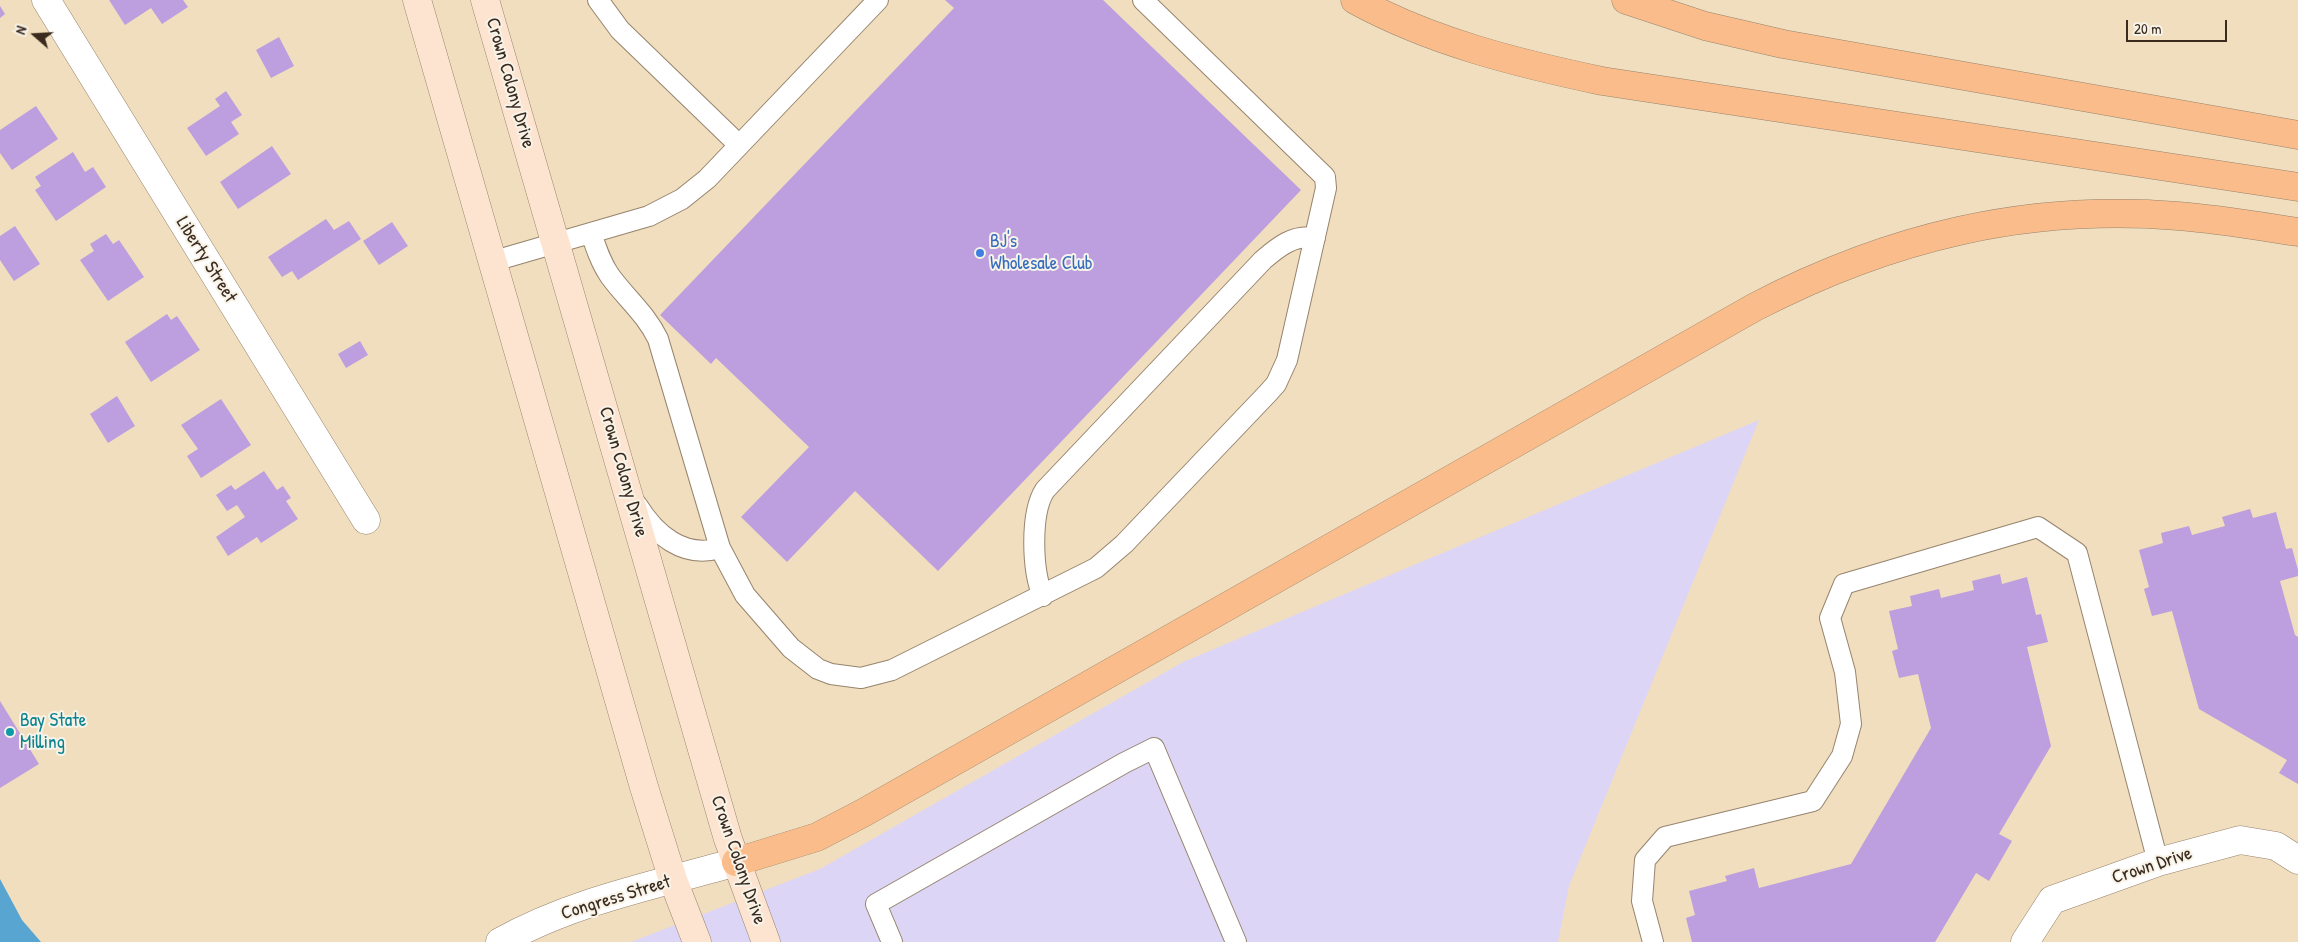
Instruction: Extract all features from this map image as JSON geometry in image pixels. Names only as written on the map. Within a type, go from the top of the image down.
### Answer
[{"type":"highway","points":[[1355,0],[1408,25],[1503,58],[1602,81],[2298,187]]},
{"type":"highway","points":[[1626,0],[1705,26],[1782,44],[2298,135]]},
{"type":"highway","points":[[736,862],[817,836],[863,813],[1755,307],[1843,264],[1883,250],[1962,229],[1993,223],[2056,216],[2116,213],[2177,216],[2298,232]]},
{"type":"street","name":"Liberty Street","points":[[46,0],[366,520]]},
{"type":"street","points":[[417,0],[642,778],[673,880],[697,942]]},
{"type":"street","name":"Crown Colony Drive","points":[[485,0],[736,862],[766,942]]},
{"type":"street","name":"Crown Drive","points":[[2025,942],[2052,900],[2158,862],[2240,840],[2276,846],[2298,860]]},
{"type":"street","name":"Congress Street","points":[[500,942],[582,906],[736,862]]},
{"type":"lane","points":[[598,0],[620,30],[739,145]]},
{"type":"lane","points":[[494,261],[666,209],[696,189],[878,0]]},
{"type":"lane","points":[[591,232],[602,262],[610,276],[644,314],[658,339],[720,548],[745,595],[790,648],[818,669],[846,677],[878,675],[892,670],[1088,573],[1109,557],[1276,384],[1287,360],[1326,188],[1323,174],[1142,0]]},
{"type":"lane","points":[[1043,596],[1036,568],[1036,519],[1040,498],[1045,490],[1263,260],[1287,242],[1299,238],[1315,238]]},
{"type":"lane","points":[[629,492],[652,526],[677,546],[699,552],[720,548]]},
{"type":"lane","points":[[1653,942],[1642,901],[1645,860],[1665,837],[1813,800],[1842,756],[1852,724],[1845,672],[1830,618],[1844,584],[2038,527],[2076,553],[2158,862]]},
{"type":"lane","points":[[892,942],[876,904],[1124,763],[1154,748],[1236,942]]},
{"type":"shaded area","points":[[1759,420],[1569,886],[1558,942],[631,942],[820,869],[1183,662]]},
{"type":"water","points":[[0,879],[22,920],[41,942],[0,942]]},
{"type":"building","points":[[109,0],[183,0],[188,7],[162,24],[151,8],[125,25]]},
{"type":"building","name":"BJ's Wholesale Club","points":[[945,0],[1103,0],[1301,190],[938,571],[855,491],[787,562],[741,517],[809,447],[716,358],[711,364],[660,315],[954,8]]},
{"type":"building","points":[[0,6],[5,14],[0,18]]},
{"type":"building","points":[[279,37],[294,66],[271,78],[256,50]]},
{"type":"building","points":[[226,91],[242,115],[231,122],[239,134],[206,156],[187,128],[220,106],[215,99]]},
{"type":"building","points":[[36,106],[58,139],[12,170],[0,153],[0,130]]},
{"type":"building","points":[[272,146],[291,174],[238,209],[220,182]]},
{"type":"building","points":[[73,152],[85,172],[93,167],[106,187],[56,221],[35,190],[41,186],[35,177]]},
{"type":"building","points":[[326,219],[334,230],[349,221],[361,239],[298,280],[292,271],[282,277],[268,257]]},
{"type":"building","points":[[392,222],[408,246],[379,265],[363,241]]},
{"type":"building","points":[[15,226],[40,264],[14,281],[0,260],[0,236]]},
{"type":"building","points":[[106,234],[113,244],[119,240],[144,277],[108,301],[80,260],[94,251],[90,244]]},
{"type":"building","points":[[167,314],[171,320],[177,316],[200,350],[151,382],[125,342]]},
{"type":"building","points":[[360,341],[368,355],[346,368],[338,354]]},
{"type":"building","points":[[117,396],[135,426],[108,443],[90,414]]},
{"type":"building","points":[[221,399],[251,445],[201,478],[187,456],[198,449],[181,425]]},
{"type":"building","points":[[264,471],[277,490],[283,486],[291,498],[286,501],[298,519],[261,543],[257,537],[228,556],[216,537],[245,517],[237,505],[227,511],[216,495],[231,485],[235,490]]},
{"type":"building","points":[[2250,509],[2253,518],[2276,512],[2286,549],[2292,548],[2298,570],[2298,576],[2280,581],[2295,635],[2298,637],[2298,784],[2279,773],[2287,760],[2199,709],[2172,611],[2152,616],[2144,589],[2149,587],[2139,550],[2163,543],[2161,533],[2189,526],[2192,535],[2225,526],[2222,517]]},
{"type":"building","points":[[2000,574],[2002,584],[2027,577],[2036,615],[2041,614],[2048,642],[2027,647],[2051,746],[1999,834],[2012,841],[1989,881],[1976,873],[1935,942],[1692,942],[1686,918],[1695,915],[1689,891],[1727,881],[1725,876],[1754,868],[1759,888],[1851,864],[1931,728],[1918,674],[1899,678],[1892,651],[1898,649],[1889,611],[1912,606],[1910,596],[1939,589],[1941,598],[1974,590],[1972,581]]},
{"type":"building","name":"Bay State Milling","points":[[0,701],[39,764],[0,788]]},
{"type":"place","name":"BJ's Wholesale Club","points":[[980,253]]},
{"type":"place","name":"Bay State Milling","points":[[10,732]]}]
